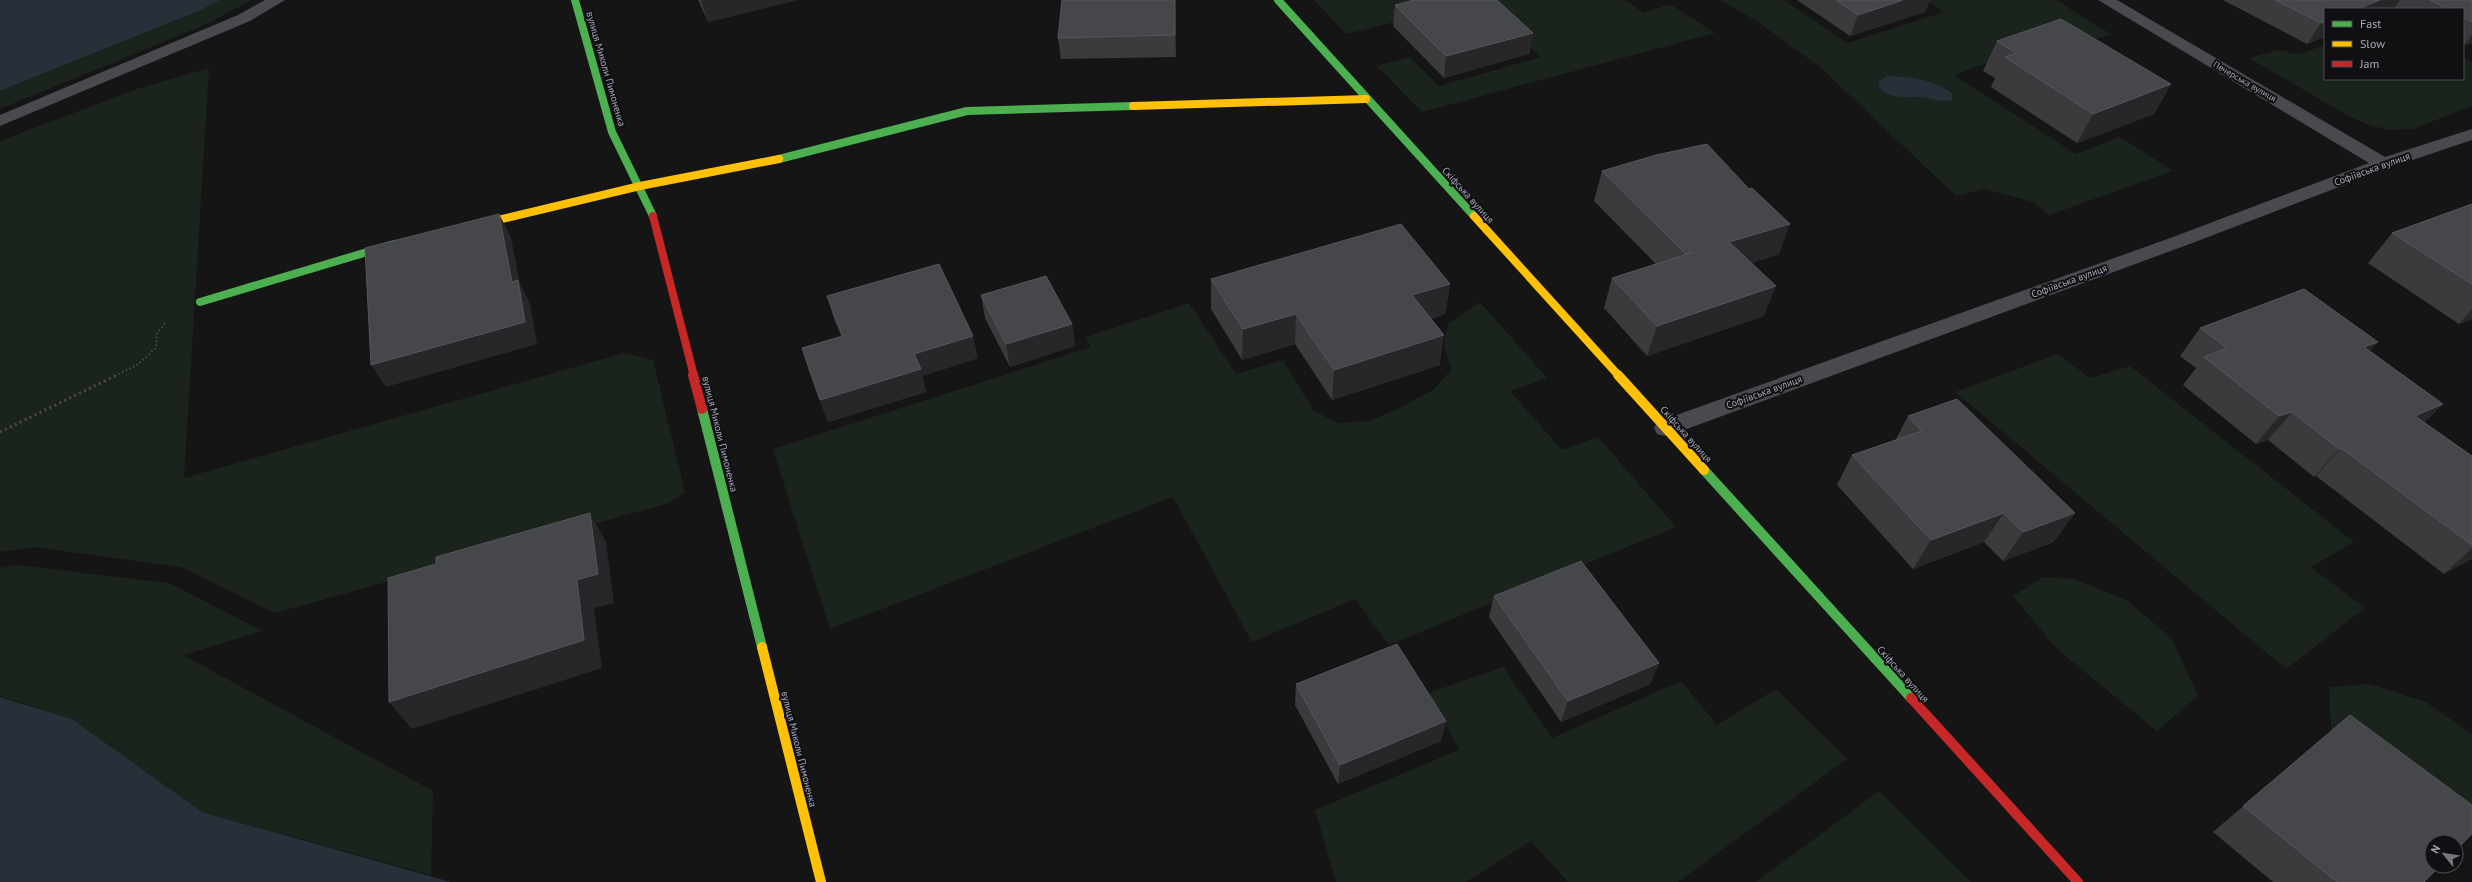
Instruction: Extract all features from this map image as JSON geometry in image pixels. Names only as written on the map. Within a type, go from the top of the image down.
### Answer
[{"type":"street","points":[[0,121],[244,18],[277,0]]},
{"type":"street","name":"вулиця Миколи Пимоненка","points":[[574,0],[612,132],[653,214],[821,882]]},
{"type":"street","name":"Скіфська вулиця","points":[[1278,0],[1366,99],[2078,882]]},
{"type":"street","name":"Печерська вулиця","points":[[2106,0],[2383,164]]},
{"type":"street","points":[[463,228],[640,186],[792,156],[967,111],[1366,99]]},
{"type":"street","name":"Софіївська вулиця","points":[[1665,428],[2165,246],[2383,164],[2472,134]]},
{"type":"street","points":[[200,302],[402,242]]},
{"type":"path","points":[[0,432],[137,365],[156,348],[157,333],[169,319],[200,302]]},
{"type":"shaded area","points":[[0,0],[220,0],[201,10],[0,91]]},
{"type":"shaded area","points":[[220,0],[252,0],[207,24],[0,109],[0,91],[201,10]]},
{"type":"shaded area","points":[[1314,0],[1625,0],[1644,13],[1670,4],[1715,33],[1422,112],[1377,66],[1410,57],[1439,86],[1541,57],[1479,1],[1346,34]]},
{"type":"shaded area","points":[[1720,0],[1784,0],[1847,43],[1944,12],[1926,0],[2056,0],[2112,35],[2081,43],[2066,35],[1954,75],[2076,154],[2120,137],[2173,171],[2049,215],[2033,202],[1984,189],[1956,196],[1820,67],[1755,20]]},
{"type":"shaded area","points":[[2324,45],[2324,80],[2464,80],[2464,59],[2472,63],[2472,106],[2413,129],[2388,130],[2366,124],[2347,115],[2249,58],[2278,50],[2300,54]]},
{"type":"shaded area","points":[[209,68],[184,478],[624,353],[653,360],[685,492],[669,503],[275,613],[181,567],[33,547],[0,552],[0,141],[137,89]]},
{"type":"shaded area","points":[[1887,76],[1913,78],[1930,82],[1953,94],[1952,100],[1942,101],[1923,97],[1902,97],[1888,94],[1879,87],[1879,81]]},
{"type":"shaded area","points":[[1480,302],[1547,378],[1510,391],[1562,450],[1598,437],[1676,527],[1389,645],[1355,599],[1252,642],[1173,497],[830,629],[773,449],[1091,347],[1086,337],[1189,303],[1236,374],[1283,360],[1313,410],[1337,423],[1369,421],[1395,410],[1433,390],[1451,370],[1444,347],[1448,324]]},
{"type":"shaded area","points":[[2058,354],[2090,378],[2130,366],[2354,542],[2311,567],[2365,608],[2286,669],[1955,392]]},
{"type":"shaded area","points":[[17,565],[169,583],[263,631],[183,655],[433,791],[431,875],[202,812],[72,719],[0,696],[0,568]]},
{"type":"shaded area","points":[[2043,577],[2073,579],[2128,601],[2172,639],[2198,696],[2157,731],[2057,649],[2013,596]]},
{"type":"shaded area","points":[[1503,667],[1552,738],[1681,681],[1717,725],[1776,689],[1847,759],[1678,882],[1568,882],[1531,841],[1466,882],[1336,882],[1315,810],[1459,750],[1429,693]]},
{"type":"shaded area","points":[[2370,684],[2426,702],[2472,734],[2472,832],[2331,731],[2329,687]]},
{"type":"shaded area","points":[[0,697],[72,719],[202,812],[451,882],[0,882]]},
{"type":"shaded area","points":[[1879,791],[1971,882],[1756,882]]},
{"type":"building","points":[[1062,0],[1175,0],[1175,35],[1058,38]]},
{"type":"building","points":[[1414,0],[1497,0],[1533,33],[1446,56],[1395,5]]},
{"type":"building","points":[[1836,0],[1903,0],[1858,15]]},
{"type":"building","points":[[2275,0],[2380,0],[2360,8],[2324,8],[2324,22],[2321,23]]},
{"type":"building","points":[[2430,0],[2472,0],[2472,22],[2464,18],[2464,8],[2445,8]]},
{"type":"building","points":[[2061,19],[2171,84],[2093,114],[2005,57],[2016,53],[1997,41]]},
{"type":"building","points":[[1707,144],[1749,189],[1752,188],[1790,224],[1729,242],[1776,286],[1657,326],[1612,278],[1694,252],[1686,254],[1602,171],[1656,155]]},
{"type":"building","points":[[2472,204],[2472,284],[2392,233]]},
{"type":"building","points":[[499,214],[512,282],[518,280],[525,322],[371,365],[365,248]]},
{"type":"building","points":[[1401,224],[1450,284],[1412,295],[1444,335],[1334,370],[1296,314],[1243,329],[1211,279]]},
{"type":"building","points":[[939,264],[973,336],[914,354],[921,369],[820,400],[802,348],[843,336],[827,296]]},
{"type":"building","points":[[1046,276],[1072,324],[1006,344],[981,295]]},
{"type":"building","points":[[2304,289],[2378,342],[2364,347],[2443,404],[2415,416],[2472,456],[2472,545],[2341,448],[2339,449],[2292,412],[2279,416],[2204,357],[2227,348],[2200,328]]},
{"type":"building","points":[[1957,399],[2075,513],[2023,532],[2004,513],[1931,540],[1852,455],[1922,431],[1908,416]]},
{"type":"building","points":[[590,513],[598,574],[577,580],[584,640],[389,702],[388,578],[436,564],[436,557]]},
{"type":"building","points":[[1581,561],[1659,663],[1568,701],[1494,596]]},
{"type":"building","points":[[1397,644],[1446,721],[1340,765],[1296,684]]},
{"type":"building","points":[[2350,715],[2472,805],[2472,834],[2464,842],[2464,834],[2424,834],[2424,874],[2432,874],[2424,882],[2337,882],[2243,806]]},
{"type":"traffic: fast","points":[[575,0],[612,132],[653,216]]},
{"type":"traffic: fast","points":[[1278,0],[1474,216]]},
{"type":"traffic: fast","points":[[779,159],[967,111],[1133,106]]},
{"type":"traffic: fast","points":[[200,302],[394,244]]},
{"type":"traffic: fast","points":[[702,409],[762,647]]},
{"type":"traffic: fast","points":[[1704,470],[1911,698]]},
{"type":"traffic: slow","points":[[1133,106],[1366,99]]},
{"type":"traffic: slow","points":[[473,226],[640,186],[779,159]]},
{"type":"traffic: slow","points":[[1474,216],[1704,470]]},
{"type":"traffic: slow","points":[[762,647],[821,882]]},
{"type":"traffic: jam","points":[[653,216],[702,409]]},
{"type":"traffic: jam","points":[[1911,698],[2078,882]]}]
